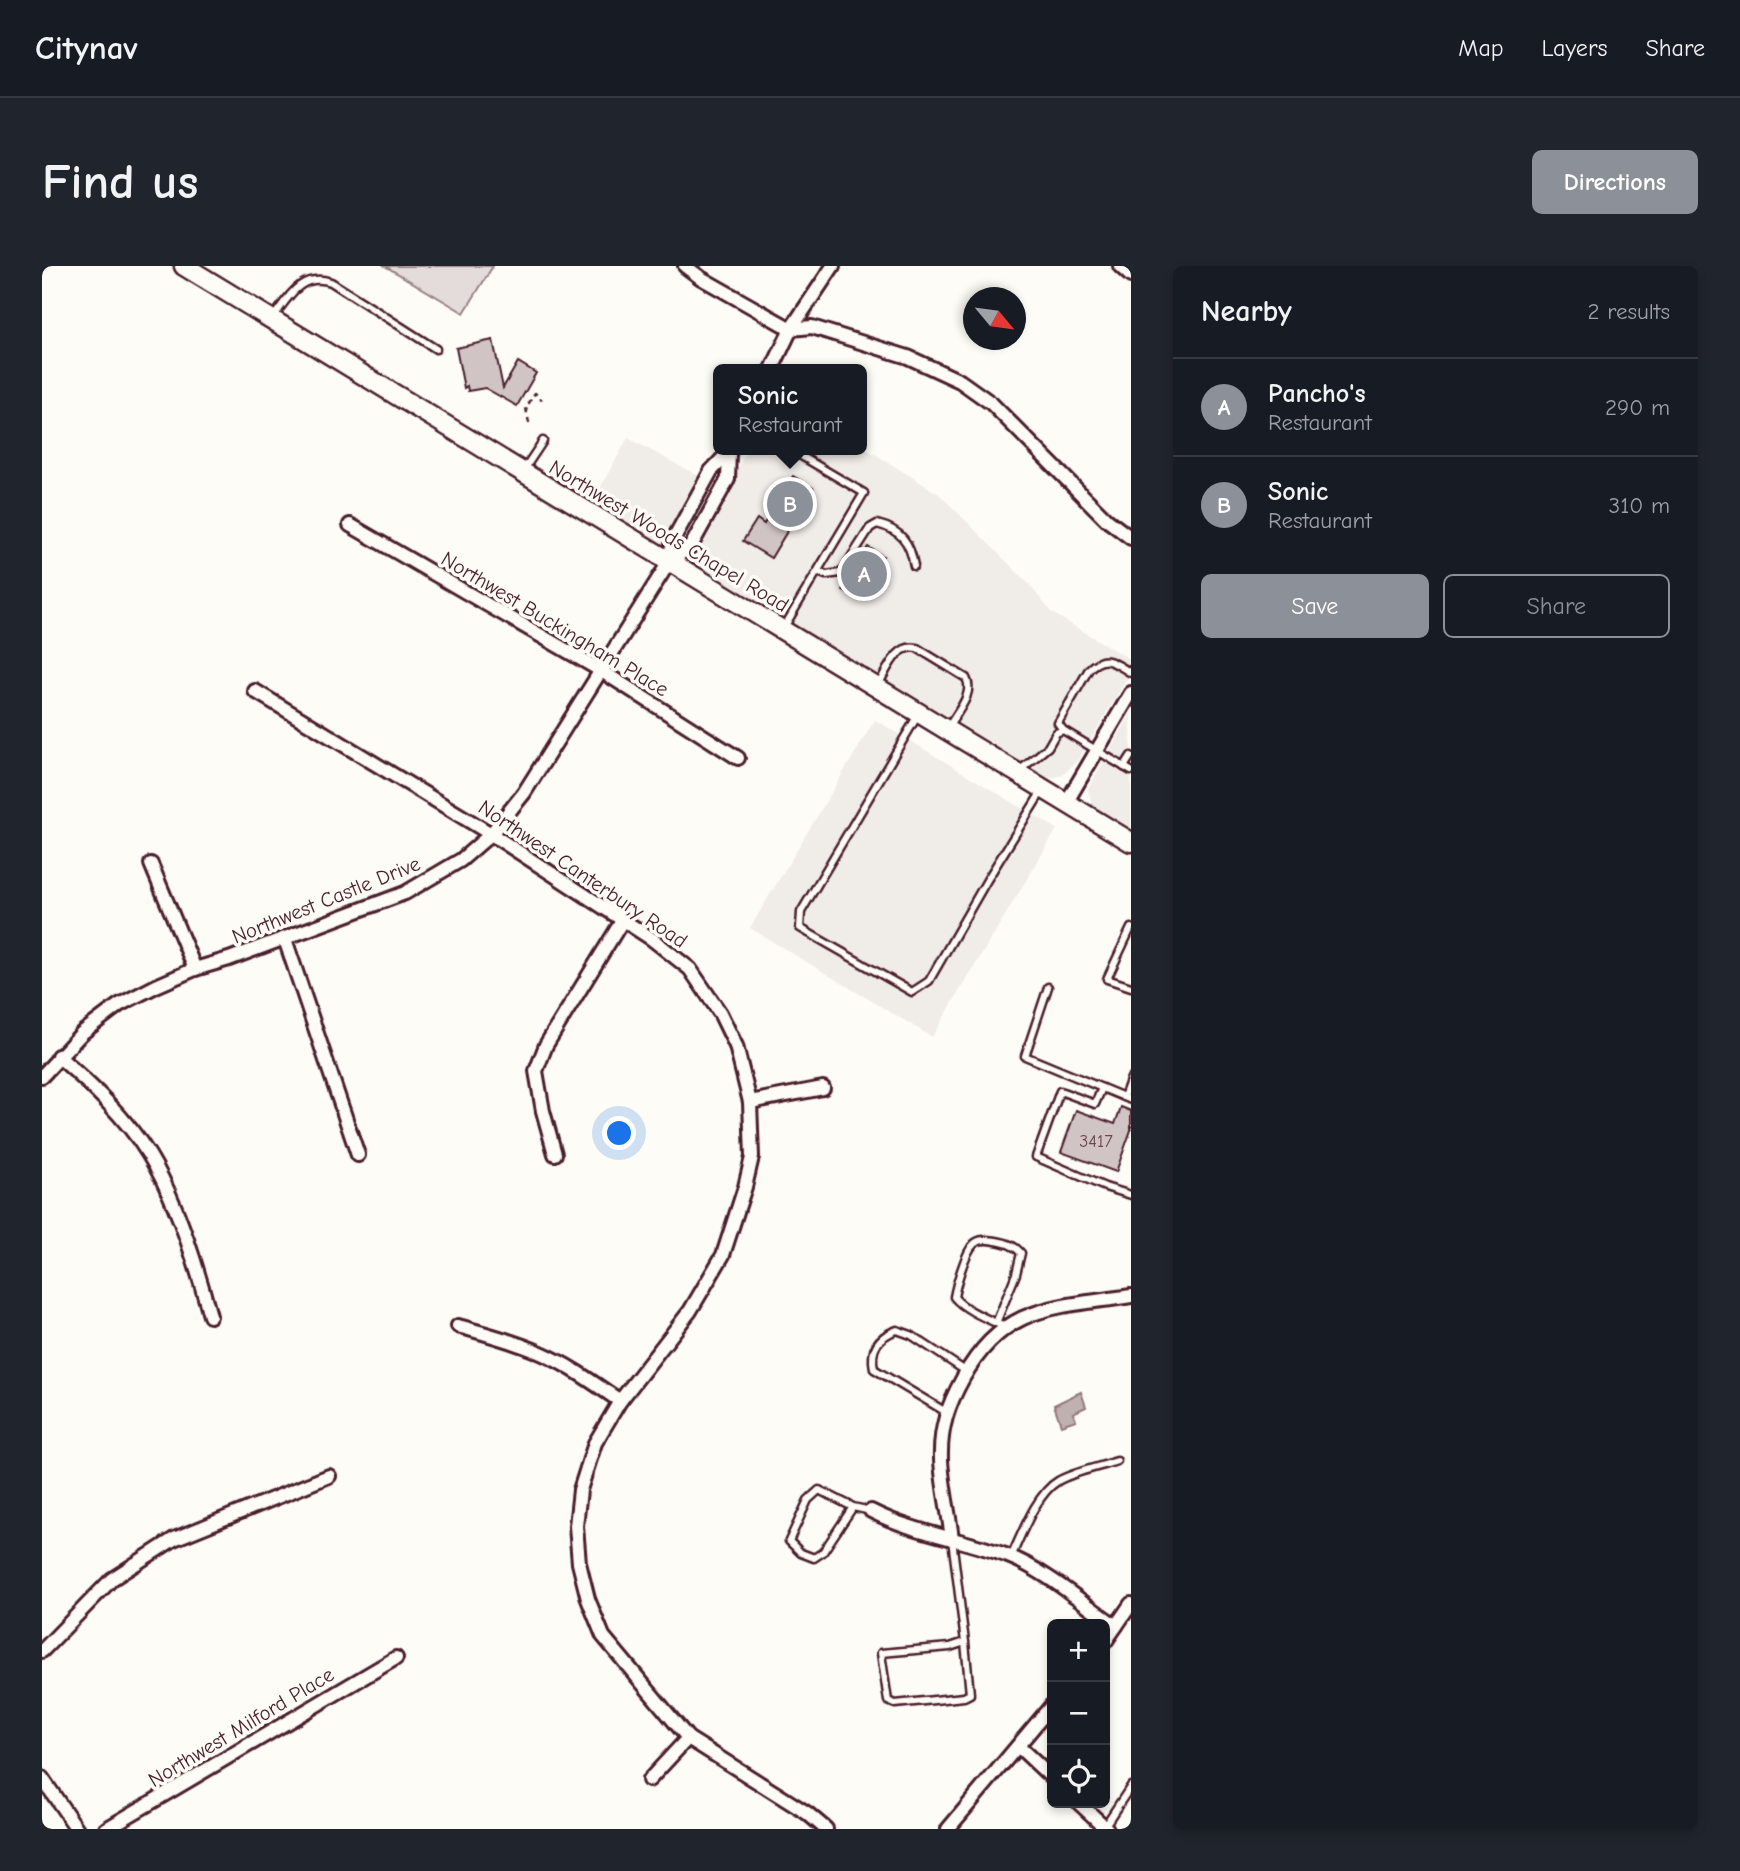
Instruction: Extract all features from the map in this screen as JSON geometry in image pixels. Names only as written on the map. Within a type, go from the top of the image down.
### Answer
[{"type":"main road","name":"Northwest Woods Chapel Road","points":[[184,266],[1131,842]]},
{"type":"street","points":[[685,266],[701,278],[792,328],[812,327],[908,357],[960,381],[991,403],[1107,520],[1131,538]]},
{"type":"street","points":[[774,364],[792,328],[833,266]]},
{"type":"street","points":[[1120,266],[1131,276]]},
{"type":"street","points":[[669,562],[675,536],[712,471],[727,455]]},
{"type":"street","points":[[669,562],[690,547],[728,479],[730,455]]},
{"type":"street","name":"Northwest Buckingham Place","points":[[350,525],[600,670],[738,758]]},
{"type":"street","name":"Northwest Castle Drive","points":[[42,1076],[82,1033],[119,1006],[195,969],[285,939],[405,893],[461,860],[491,834],[524,793],[669,562]]},
{"type":"street","name":"Northwest Canterbury Road","points":[[255,691],[491,834],[652,939],[690,969],[705,989],[736,1046],[750,1102],[752,1157],[745,1187],[723,1255],[676,1331],[620,1401],[595,1443],[580,1490],[576,1526],[579,1563],[588,1599],[603,1636],[688,1738],[807,1813],[826,1829]]},
{"type":"street","points":[[1066,803],[1130,698]]},
{"type":"street","points":[[151,864],[195,969]]},
{"type":"street","points":[[555,1154],[543,1111],[536,1071],[546,1045],[622,921]]},
{"type":"street","points":[[285,939],[358,1155]]},
{"type":"street","points":[[58,1056],[103,1096],[149,1155],[172,1201],[202,1285],[210,1316]]},
{"type":"street","points":[[750,1102],[823,1088]]},
{"type":"street","points":[[952,1539],[941,1460],[942,1423],[967,1371],[984,1346],[1001,1325],[1049,1308],[1131,1296]]},
{"type":"street","points":[[458,1326],[542,1353],[620,1401]]},
{"type":"street","points":[[42,1651],[112,1579],[174,1539],[329,1476]]},
{"type":"street","points":[[871,1511],[893,1522],[1012,1557],[1116,1626]]},
{"type":"street","points":[[1110,1635],[1131,1604]]},
{"type":"street","name":"Northwest Milford Place","points":[[106,1829],[396,1658]]},
{"type":"street","points":[[948,1829],[1047,1711]]},
{"type":"street","points":[[649,1780],[688,1738]]},
{"type":"street","points":[[1018,1746],[1047,1773]]},
{"type":"street","points":[[42,1778],[76,1829]]},
{"type":"street","points":[[1084,1808],[1105,1828]]},
{"type":"lane","points":[[272,320],[303,283],[318,278],[331,282],[436,349]]},
{"type":"lane","points":[[522,473],[543,441]]},
{"type":"lane","points":[[782,631],[864,493],[799,455]]},
{"type":"lane","points":[[818,572],[826,575],[841,573],[870,528],[877,524],[886,526],[905,539],[911,549],[914,566]]},
{"type":"lane","points":[[876,688],[900,650],[905,647],[917,648],[947,666],[966,678],[969,687],[968,694],[946,731]]},
{"type":"lane","points":[[1131,673],[1110,661],[1095,663],[1059,720],[1063,730],[1128,769],[1131,756]]},
{"type":"lane","points":[[919,714],[800,912],[800,928],[912,992],[920,988],[929,981],[987,880],[1044,789]]},
{"type":"lane","points":[[1016,773],[1048,747],[1056,733],[1063,730]]},
{"type":"lane","points":[[1131,928],[1107,979],[1131,987]]},
{"type":"lane","points":[[1048,987],[1025,1056],[1127,1099],[1131,1078]]},
{"type":"lane","points":[[1102,1088],[1095,1104],[1060,1091],[1036,1157],[1105,1187],[1131,1195]]},
{"type":"lane","points":[[983,1240],[1014,1245],[1021,1252],[1001,1325],[960,1305],[954,1297],[970,1251],[974,1244],[983,1240]]},
{"type":"lane","points":[[946,1412],[874,1370],[871,1354],[878,1342],[897,1330],[911,1335],[967,1371]]},
{"type":"lane","points":[[1012,1557],[1029,1518],[1043,1496],[1058,1481],[1117,1461]]},
{"type":"lane","points":[[853,1507],[823,1552],[814,1559],[802,1553],[789,1541],[808,1500],[819,1490],[853,1507],[871,1511]]},
{"type":"lane","points":[[952,1539],[965,1642],[970,1694],[964,1697],[895,1704],[888,1701],[881,1653],[950,1647],[965,1642]]},
{"type":"lane","points":[[1105,1828],[1131,1786]]},
{"type":"path","points":[[529,423],[526,408],[535,393],[542,400]]},
{"type":"shaded area","points":[[385,266],[493,266],[464,313]]},
{"type":"shaded area","points":[[628,438],[700,477],[661,545],[591,504]]},
{"type":"shaded area","points":[[867,449],[939,494],[1027,582],[1052,613],[1131,660],[1131,672],[1080,757],[1063,775],[1050,778],[1042,776],[1007,761],[697,570],[693,564],[694,552],[722,503],[745,455],[867,455]]},
{"type":"shaded area","points":[[1131,714],[1131,832],[1093,807],[1088,789]]},
{"type":"shaded area","points":[[875,720],[1057,829],[932,1037],[750,928]]},
{"type":"shaded area","points":[[1081,1392],[1086,1407],[1073,1413],[1076,1420],[1061,1425],[1054,1405]]},
{"type":"building","points":[[493,340],[503,388],[518,362],[536,373],[517,406],[485,388],[468,391],[467,386],[464,388],[456,348]]},
{"type":"building","points":[[793,476],[813,488],[771,558],[743,541],[757,519],[764,524]]},
{"type":"building","points":[[868,547],[883,556],[857,598],[843,590]]},
{"type":"building","points":[[1121,1107],[1131,1111],[1131,1130],[1116,1172],[1061,1152],[1076,1110],[1115,1124]]},
{"type":"place","name":"Sonic","points":[[790,504]]},
{"type":"place","name":"Pancho's","points":[[864,574]]}]
